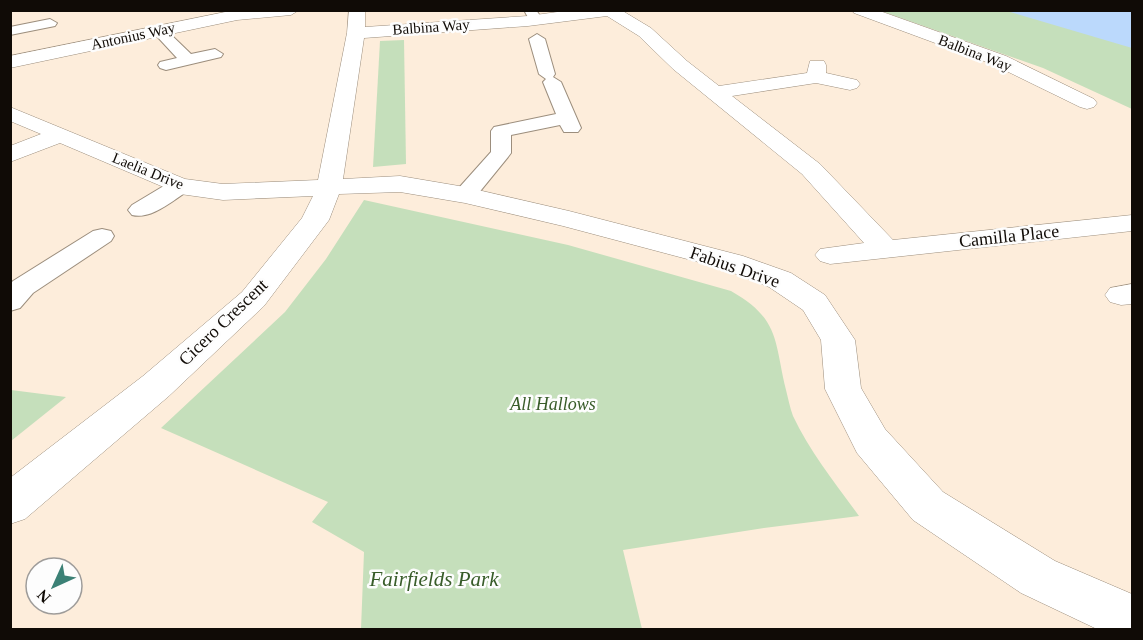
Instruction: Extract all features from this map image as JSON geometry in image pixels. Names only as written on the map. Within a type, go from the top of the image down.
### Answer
[{"type":"street","name":"Antonius Way","points":[[10,62],[65,43],[160,26],[291,10]]},
{"type":"street","name":"Balbina Way","points":[[860,10],[999,60],[1087,103]]},
{"type":"street","name":"Balbina Way","points":[[357,22],[533,24],[612,11]]},
{"type":"street","points":[[612,11],[645,32],[715,93],[811,169],[885,248]]},
{"type":"street","name":"Cicero Crescent","points":[[10,505],[156,386],[253,299],[315,220],[329,188],[357,22]]},
{"type":"street","points":[[715,93],[817,71],[850,84]]},
{"type":"street","name":"Laelia Drive","points":[[10,113],[180,186],[224,192],[329,188]]},
{"type":"street","points":[[10,154],[59,135]]},
{"type":"street","name":"Fabius Drive","points":[[329,188],[400,184],[465,195],[569,219],[721,260],[780,280],[814,303],[838,340],[843,389],[871,441],[928,506],[1038,577],[1132,619]]},
{"type":"street","name":"Camilla Place","points":[[830,255],[1132,223]]},
{"type":"lane","points":[[10,31],[48,20],[65,43]]},
{"type":"lane","points":[[465,195],[501,153],[501,131],[569,123],[549,78],[533,24]]},
{"type":"lane","points":[[160,26],[188,60]]},
{"type":"lane","points":[[166,65],[215,54]]},
{"type":"lane","points":[[140,210],[180,186]]},
{"type":"lane","points":[[10,302],[23,287],[102,236]]},
{"type":"green space","points":[[881,11],[1132,11],[1132,109],[1043,68]]},
{"type":"green space","points":[[404,40],[406,164],[373,167],[380,41]]},
{"type":"green space","name":"All Hallows","points":[[364,200],[568,245],[731,291],[747,301],[759,311],[772,332],[793,416],[815,455],[859,516],[623,550],[642,629],[361,629],[364,552],[312,522],[328,502],[161,428],[285,312],[326,259]]},
{"type":"green space","points":[[11,390],[66,397],[11,441]]},
{"type":"water","points":[[1007,11],[1132,11],[1132,48]]},
{"type":"park label","name":"Fairfields Park","points":[[434,579]]}]
